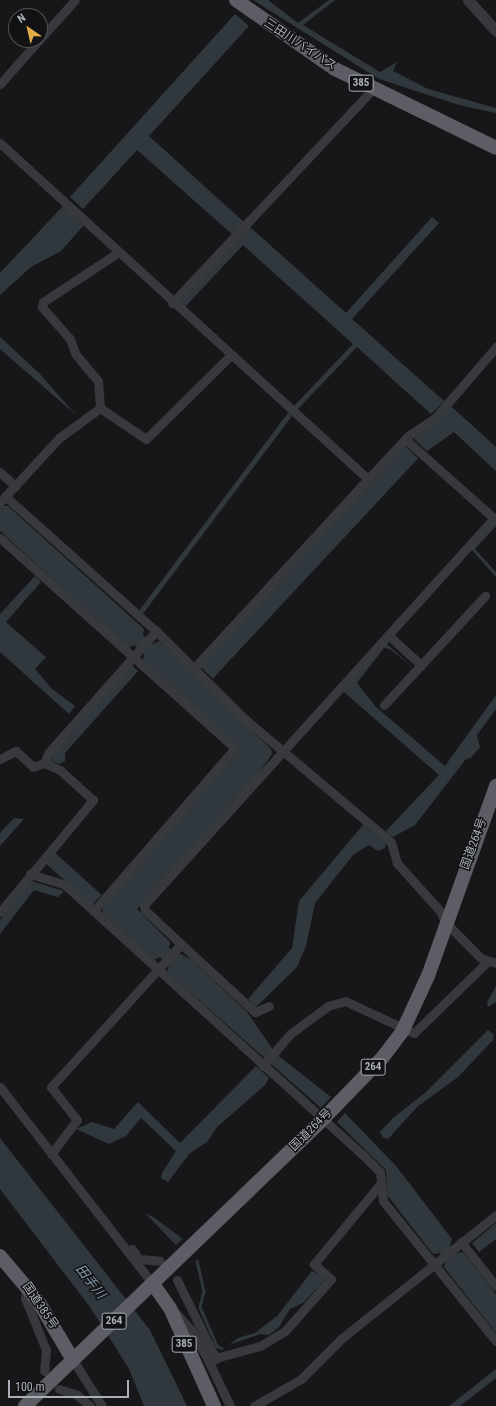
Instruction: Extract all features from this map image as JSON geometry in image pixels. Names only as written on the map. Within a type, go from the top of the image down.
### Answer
[{"type":"highway","name":"三田川バイパス","points":[[236,0],[335,68],[373,89],[496,148]]},
{"type":"highway","name":"国道264号","points":[[25,1406],[325,1117],[403,1030],[428,976],[446,922],[496,786]]},
{"type":"highway","name":"国道385号","points":[[0,1256],[27,1284],[73,1360]]},
{"type":"highway","name":"385","points":[[149,1288],[170,1308],[214,1406]]},
{"type":"street","points":[[48,31],[75,0]]},
{"type":"street","points":[[468,0],[496,31]]},
{"type":"street","points":[[0,84],[33,48]]},
{"type":"street","points":[[172,302],[373,89]]},
{"type":"street","points":[[0,143],[117,253],[368,479]]},
{"type":"street","points":[[100,408],[98,381],[76,355],[70,339],[42,307],[43,302],[117,253]]},
{"type":"street","points":[[194,668],[405,439],[435,418],[496,347]]},
{"type":"street","points":[[100,408],[146,439],[230,356]]},
{"type":"street","points":[[100,408],[59,438],[3,499],[153,635],[194,668],[282,753],[390,842],[397,863],[441,912],[446,922],[492,962],[423,1028],[414,1033],[403,1030],[345,1001],[328,1006],[290,1034],[265,1064]]},
{"type":"street","points":[[269,1006],[255,1012],[179,947],[145,910],[144,905],[495,519],[405,439]]},
{"type":"street","points":[[0,472],[15,486]]},
{"type":"street","points":[[0,538],[136,654],[235,752],[94,911]]},
{"type":"street","points":[[384,706],[485,596]]},
{"type":"street","points":[[0,759],[16,751],[34,767],[44,763],[49,752],[153,635]]},
{"type":"street","points":[[388,635],[421,665]]},
{"type":"street","points":[[0,912],[93,800],[60,770],[44,763]]},
{"type":"street","points":[[30,874],[65,885],[161,966],[265,1064],[325,1117],[380,1172],[383,1201],[496,1341]]},
{"type":"street","points":[[51,1154],[77,1120],[51,1087],[179,947]]},
{"type":"street","points":[[0,1087],[104,1220],[149,1288]]},
{"type":"street","points":[[212,1359],[260,1346],[285,1331],[331,1280],[314,1264],[381,1183]]},
{"type":"street","points":[[254,1406],[302,1379],[342,1338],[496,1215]]},
{"type":"street","points":[[104,1220],[117,1229],[139,1259],[160,1261]]},
{"type":"street","points":[[461,1242],[496,1286]]},
{"type":"street","points":[[177,1280],[212,1359],[230,1406]]},
{"type":"street","points":[[27,1284],[25,1298],[46,1350],[44,1371]]},
{"type":"street","points":[[170,1308],[191,1330],[212,1359]]},
{"type":"street","points":[[73,1360],[102,1406]]},
{"type":"street","points":[[59,1389],[77,1395],[90,1406]]},
{"type":"water","points":[[253,0],[268,0],[298,23],[329,0],[335,0],[303,25],[380,72],[397,62],[393,71],[428,89],[496,108],[496,113],[459,105],[379,79]]},
{"type":"water","points":[[235,14],[249,26],[149,136],[245,223],[233,235],[137,150],[83,209],[70,197]]},
{"type":"water","points":[[63,206],[84,225],[61,251],[31,267],[0,295],[0,273]]},
{"type":"water","points":[[432,217],[439,223],[352,319],[444,401],[431,414],[357,347],[297,410],[293,407],[353,344],[243,245],[184,308],[178,303],[250,227],[346,313]]},
{"type":"water","points":[[0,337],[40,374],[76,415],[0,349]]},
{"type":"water","points":[[452,407],[496,447],[496,471],[454,432],[427,451],[414,439]]},
{"type":"water","points":[[288,413],[292,416],[143,613],[139,610]]},
{"type":"water","points":[[405,446],[418,458],[213,678],[200,666]]},
{"type":"water","points":[[0,506],[8,506],[144,629],[143,635],[153,644],[159,641],[175,655],[271,749],[272,754],[258,774],[137,909],[170,942],[169,948],[192,960],[247,1012],[276,1054],[331,1097],[321,1108],[174,978],[167,971],[169,965],[160,957],[154,960],[102,913],[104,905],[241,749],[143,660],[144,654],[134,645],[128,648],[0,531]]},
{"type":"water","points":[[494,523],[496,526],[475,549],[496,572],[496,577],[470,548]]},
{"type":"water","points":[[35,576],[41,582],[6,622],[46,657],[35,669],[52,689],[75,706],[69,714],[0,652],[0,614]]},
{"type":"water","points":[[385,642],[413,668],[390,649],[384,648],[357,683],[376,707],[445,766],[496,695],[496,709],[477,735],[480,747],[471,758],[466,759],[415,825],[393,837],[385,832],[439,775],[343,691]]},
{"type":"water","points":[[132,665],[138,671],[65,753],[65,761],[59,764],[51,761],[54,752]]},
{"type":"water","points":[[14,818],[24,819],[0,846],[0,833]]},
{"type":"water","points":[[363,825],[386,844],[385,848],[378,851],[369,845],[353,855],[315,903],[306,946],[297,967],[256,1007],[248,999],[292,948],[299,901]]},
{"type":"water","points":[[54,852],[102,895],[92,905],[45,862]]},
{"type":"water","points":[[31,881],[64,891],[58,897],[34,890],[0,934],[0,920]]},
{"type":"water","points":[[496,986],[496,1002],[488,1007],[487,1002]]},
{"type":"water","points":[[488,1030],[494,1035],[493,1040],[458,1077],[417,1107],[388,1139],[383,1138],[380,1132],[393,1118],[426,1092]]},
{"type":"water","points":[[256,1066],[269,1078],[265,1085],[217,1127],[208,1141],[189,1154],[168,1182],[161,1178],[162,1173],[176,1151],[141,1118],[126,1136],[109,1144],[76,1129],[92,1122],[114,1129],[138,1102],[180,1143]]},
{"type":"water","points":[[345,1113],[396,1166],[452,1239],[450,1245],[456,1253],[463,1252],[496,1294],[496,1333],[444,1267],[446,1261],[440,1253],[433,1254],[387,1195],[386,1170],[337,1122]]},
{"type":"water","name":"田手川","points":[[0,1138],[150,1330],[187,1406],[144,1406],[129,1369],[90,1307],[0,1189]]},
{"type":"water","points":[[145,1213],[153,1217],[183,1239],[176,1245]]},
{"type":"water","points":[[496,1223],[496,1239],[479,1252],[472,1243]]},
{"type":"water","points":[[312,1271],[323,1276],[324,1281],[303,1303],[290,1309],[279,1327],[269,1335],[260,1334],[229,1345],[238,1338],[255,1333],[277,1316]]},
{"type":"water","points":[[496,1369],[496,1378],[460,1406],[449,1406]]},
{"type":"waterway","points":[[197,1261],[204,1291],[200,1307],[217,1346],[222,1348]]}]
